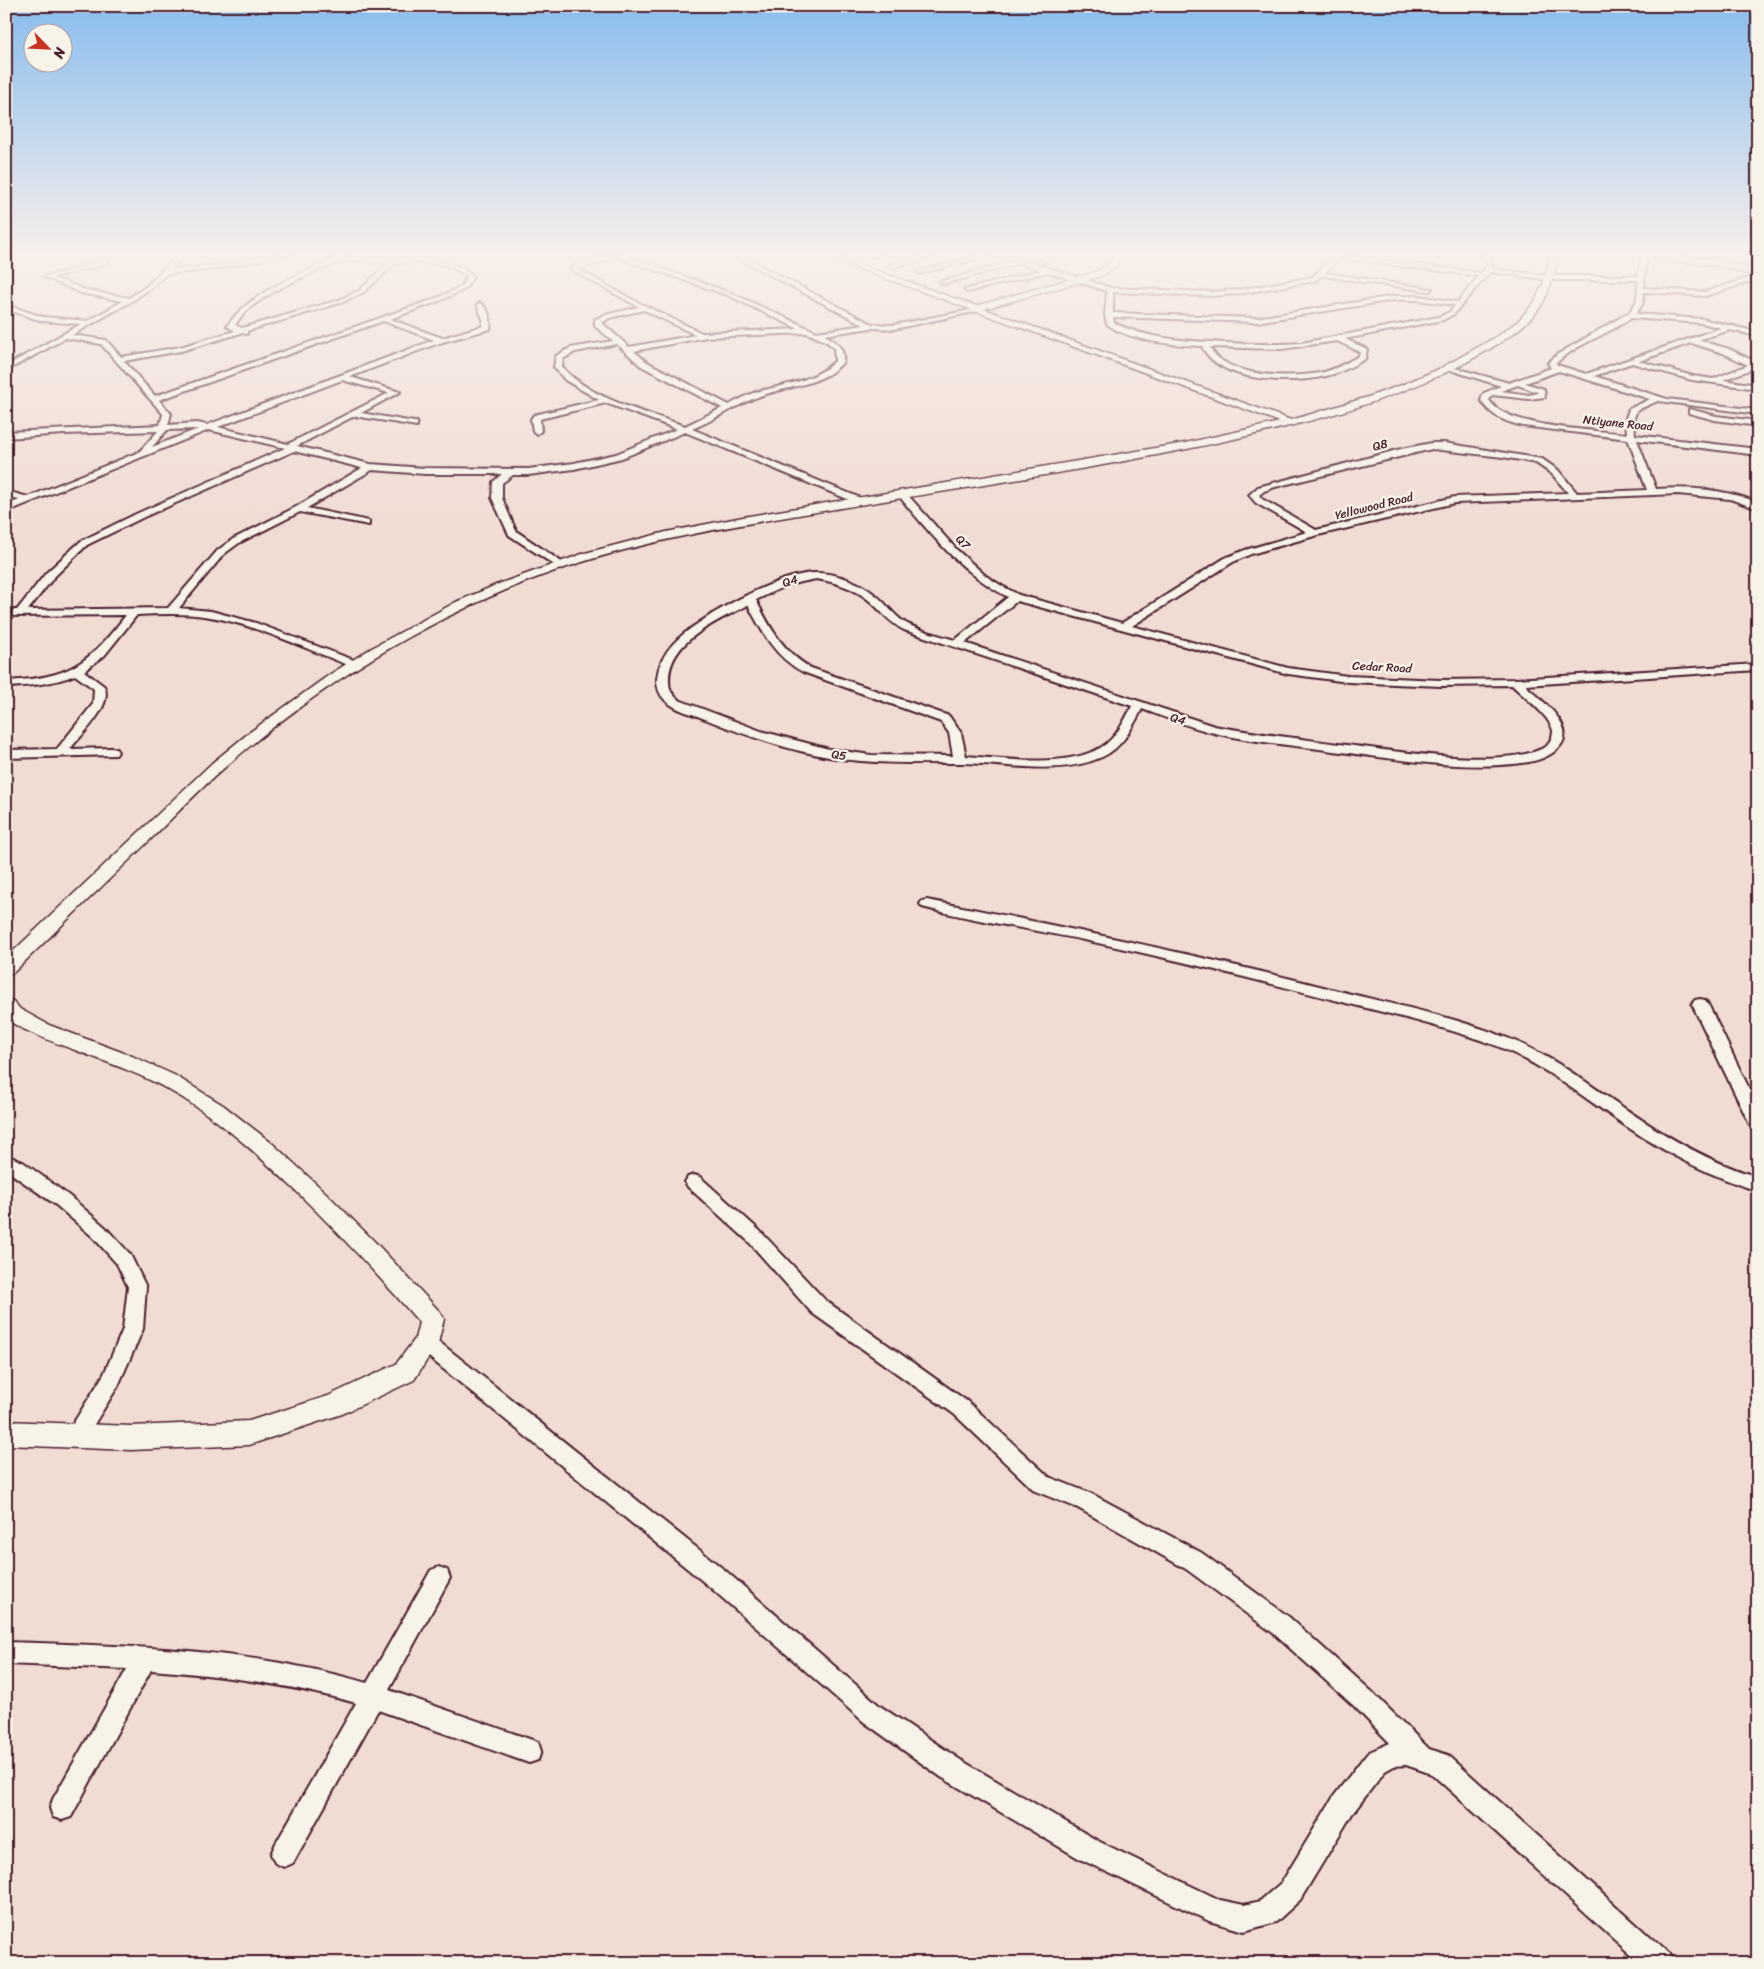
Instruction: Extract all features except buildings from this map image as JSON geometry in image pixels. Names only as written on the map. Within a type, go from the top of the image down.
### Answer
[{"type":"street","points":[[6,369],[47,346]]},
{"type":"street","points":[[106,346],[168,414],[157,439],[139,456]]},
{"type":"street","points":[[119,360],[193,346]]},
{"type":"street","points":[[155,399],[307,346]]},
{"type":"street","points":[[6,509],[210,427],[426,346]]},
{"type":"street","points":[[599,346],[568,352],[559,358],[558,363],[563,375],[593,394],[686,429],[860,501]]},
{"type":"street","points":[[622,346],[644,364],[728,408]]},
{"type":"street","points":[[627,350],[650,346]]},
{"type":"street","points":[[6,435],[164,426],[210,427],[370,467],[425,471],[511,472],[552,469],[600,462],[686,429],[761,394],[818,377],[836,366],[841,358],[836,346]]},
{"type":"street","points":[[1079,346],[1291,423]]},
{"type":"street","points":[[1206,346],[1212,357],[1239,370],[1264,375],[1297,377],[1324,375],[1355,362],[1362,357],[1364,351],[1353,346]]},
{"type":"street","points":[[1252,346],[1287,346]]},
{"type":"street","points":[[6,969],[217,766],[287,710],[355,664],[429,621],[503,587],[559,565],[607,550],[688,530],[1185,446],[1291,423],[1358,404],[1448,368],[1489,346]]},
{"type":"street","points":[[1576,346],[1552,363],[1554,367],[1683,404],[1758,412]]},
{"type":"street","points":[[1588,376],[1677,346]]},
{"type":"street","points":[[1709,346],[1726,351],[1756,366]]},
{"type":"street","points":[[1632,361],[1709,382],[1758,387]]},
{"type":"street","points":[[1709,382],[1756,366]]},
{"type":"street","points":[[1448,368],[1510,386]]},
{"type":"street","points":[[1492,392],[1559,368]]},
{"type":"street","points":[[20,613],[50,575],[84,543],[141,515],[291,448],[396,392],[344,378]]},
{"type":"street","points":[[1492,392],[1529,397],[1542,395],[1541,391],[1519,383]]},
{"type":"street","name":"Ntiyane Road","points":[[1492,392],[1487,395],[1485,400],[1491,409],[1513,421],[1535,426],[1758,452]]},
{"type":"street","points":[[1652,491],[1651,480],[1631,437],[1630,419],[1633,409],[1658,398]]},
{"type":"street","points":[[537,431],[535,419],[537,416],[608,400]]},
{"type":"street","points":[[1683,404],[1698,414],[1758,424]]},
{"type":"street","points":[[354,414],[414,424]]},
{"type":"street","name":"Q8","points":[[1315,533],[1258,500],[1254,495],[1261,488],[1281,482],[1401,452],[1432,446],[1444,446],[1539,461],[1555,472],[1575,496]]},
{"type":"street","points":[[171,612],[221,552],[236,541],[299,509],[370,467]]},
{"type":"street","points":[[511,472],[498,482],[497,498],[510,530],[519,539],[559,565]]},
{"type":"street","name":"Yellowood Road","points":[[1124,626],[1229,560],[1248,552],[1315,533],[1455,500],[1631,494],[1652,491],[1698,493],[1742,500],[1758,506]]},
{"type":"street","points":[[6,494],[28,500]]},
{"type":"street","name":"Q7","points":[[902,494],[975,572],[994,586],[1015,597]]},
{"type":"street","points":[[299,509],[366,523]]},
{"type":"street","name":"Q4","points":[[750,599],[790,579],[810,576],[833,579],[851,585],[873,598],[892,620],[899,624],[1138,706],[1233,733],[1411,758],[1454,761],[1502,760],[1529,758],[1552,748],[1559,732],[1553,719],[1515,682]]},
{"type":"street","points":[[957,644],[1015,597]]},
{"type":"street","name":"Cedar Road","points":[[1015,597],[1256,663],[1316,675],[1395,682],[1515,682],[1758,667]]},
{"type":"street","points":[[750,599],[765,627],[781,652],[789,660],[807,670],[945,720],[951,724],[957,736],[960,760]]},
{"type":"street","name":"Q5","points":[[750,599],[691,633],[677,646],[665,665],[662,677],[664,691],[668,697],[683,706],[736,727],[827,753],[850,757],[1039,762],[1082,759],[1096,755],[1118,741],[1138,706]]},
{"type":"street","points":[[6,684],[45,681],[75,671],[99,655],[134,612]]},
{"type":"street","points":[[6,613],[171,612],[211,614],[252,625],[355,664]]},
{"type":"street","points":[[61,752],[99,705],[101,698],[100,688],[90,679],[75,671]]},
{"type":"street","points":[[6,754],[112,752]]},
{"type":"street","points":[[927,904],[1192,958],[1441,1022],[1502,1042],[1533,1055],[1564,1073],[1660,1140],[1712,1167],[1758,1184]]},
{"type":"street","points":[[1700,1004],[1758,1125]]},
{"type":"street","points":[[6,1006],[8,1010],[28,1023],[124,1060],[175,1084],[231,1121],[276,1159],[387,1267],[432,1319],[426,1343],[405,1372],[333,1406],[250,1433],[131,1438],[6,1433]]},
{"type":"street","points":[[6,1162],[17,1167],[62,1200],[99,1232],[124,1259],[137,1287],[133,1329],[111,1380],[76,1435]]},
{"type":"street","points":[[694,1182],[754,1236],[819,1306],[962,1408],[1042,1484],[1084,1501],[1194,1562],[1281,1625],[1362,1698],[1420,1756]]},
{"type":"street","points":[[426,1343],[719,1580],[872,1714],[950,1768],[1088,1850],[1218,1912],[1244,1918],[1267,1913],[1291,1891],[1343,1805],[1376,1762],[1392,1754],[1406,1753],[1420,1756],[1439,1764],[1660,1963]]},
{"type":"street","points":[[284,1854],[439,1578]]},
{"type":"street","points":[[6,1654],[145,1659],[228,1665],[286,1674],[374,1696],[529,1751]]},
{"type":"street","points":[[62,1808],[145,1659]]}]
